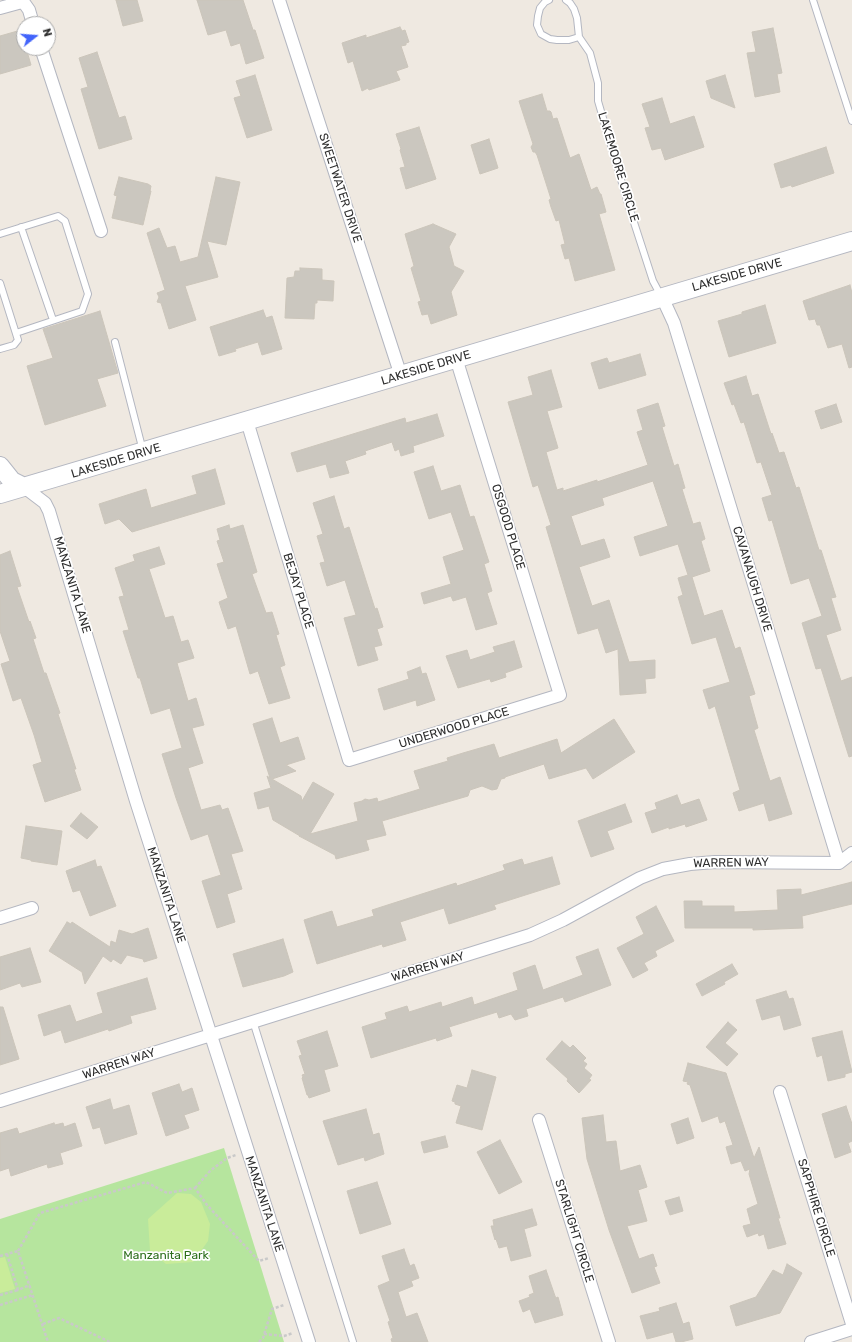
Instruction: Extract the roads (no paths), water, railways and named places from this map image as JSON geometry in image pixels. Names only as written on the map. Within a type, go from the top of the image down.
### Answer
[{"type":"main road","name":"LAKESIDE DRIVE","points":[[0,494],[852,241]]},
{"type":"main road","name":"MANZANITA LANE","points":[[0,466],[12,481],[24,487]]},
{"type":"street","name":"SWEETWATER DRIVE","points":[[279,0],[401,376]]},
{"type":"street","points":[[0,8],[22,1],[29,10],[31,16]]},
{"type":"street","points":[[44,56],[101,231]]},
{"type":"street","name":"CAVANAUGH DRIVE","points":[[662,297],[674,323],[840,863]]},
{"type":"street","name":"OSGOOD PLACE","points":[[456,358],[560,695]]},
{"type":"street","name":"BEJAY PLACE","points":[[247,421],[349,760]]},
{"type":"street","name":"MANZANITA LANE","points":[[24,487],[45,503],[49,511],[136,802],[309,1342]]},
{"type":"street","name":"UNDERWOOD PLACE","points":[[349,760],[560,695]]},
{"type":"street","points":[[840,863],[852,853]]},
{"type":"street","name":"WARREN WAY","points":[[0,1101],[530,935],[563,920],[640,878],[663,870],[690,864],[715,862],[840,863]]},
{"type":"street","points":[[0,918],[32,908]]},
{"type":"street","name":"SAPPHIRE CIRCLE","points":[[780,1092],[852,1324]]},
{"type":"street","name":"STARLIGHT CIRCLE","points":[[539,1120],[608,1342]]},
{"type":"street","points":[[811,1342],[852,1329]]},
{"type":"lane","points":[[549,0],[540,8],[538,16],[537,25],[541,34],[550,39],[557,40],[569,40],[579,37]]},
{"type":"lane","name":"LAKEMOORE CIRCLE","points":[[566,0],[574,9],[579,37],[590,53],[598,83],[598,101],[600,108],[653,281],[662,297]]},
{"type":"lane","points":[[813,0],[849,102],[852,121]]},
{"type":"lane","points":[[0,234],[58,216],[65,221],[88,294],[82,311],[16,333]]},
{"type":"lane","points":[[21,227],[53,320]]},
{"type":"lane","points":[[0,283],[18,340],[14,344],[0,349]]},
{"type":"lane","points":[[115,342],[143,452]]},
{"type":"lane","points":[[253,1021],[353,1342]]},
{"type":"park label","name":"Manzanita Park","points":[[166,1256]]}]
